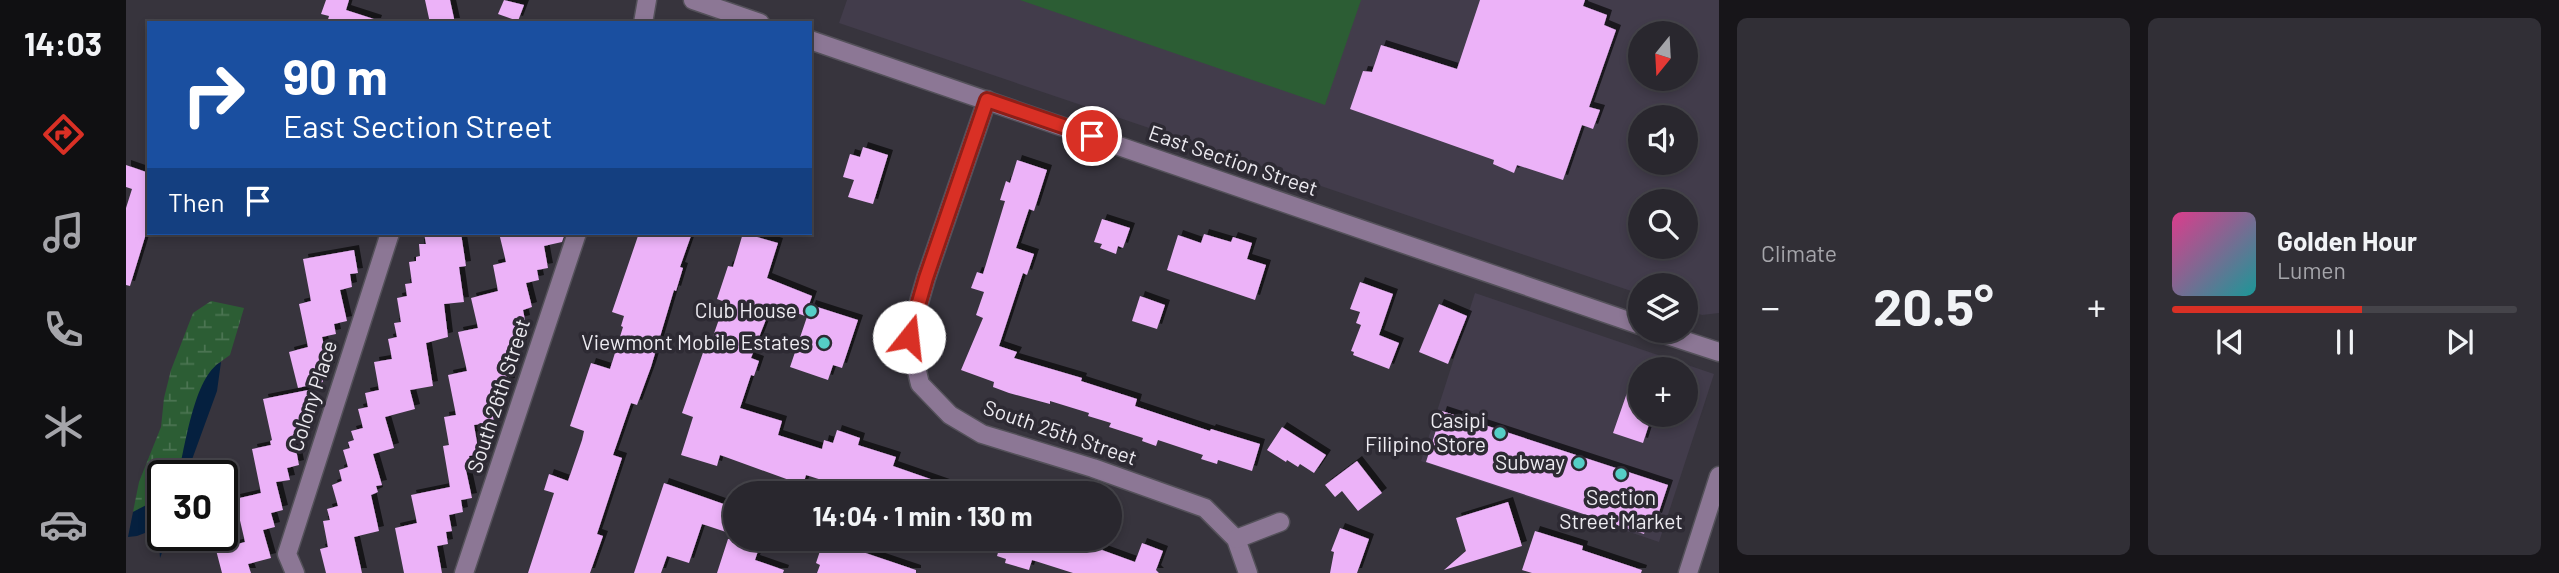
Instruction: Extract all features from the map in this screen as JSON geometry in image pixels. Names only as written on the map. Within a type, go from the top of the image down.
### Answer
[{"type":"street","points":[[643,21],[647,0]]},
{"type":"street","points":[[694,0],[754,21]]},
{"type":"street","name":"East Section Street","points":[[812,41],[1628,321]]},
{"type":"street","name":"South 25th Street","points":[[987,100],[926,278],[909,337],[920,384],[950,415],[982,434],[1093,468],[1205,508],[1236,539],[1248,573]]},
{"type":"street","name":"Colony Place","points":[[295,573],[287,554],[389,235]]},
{"type":"street","name":"South 26th Street","points":[[464,573],[576,235]]},
{"type":"street","points":[[1692,343],[1719,352]]},
{"type":"street","points":[[1688,573],[1719,476]]},
{"type":"street","points":[[1236,539],[1280,522]]},
{"type":"shaded area","points":[[847,0],[1719,0],[1719,313],[1698,314],[1698,273],[1628,273],[1628,290],[839,23]]},
{"type":"shaded area","points":[[1475,293],[1664,357],[1628,357],[1628,427],[1697,427],[1659,542],[1421,461]]},
{"type":"shaded area","points":[[1698,369],[1714,374],[1698,423]]},
{"type":"green space","points":[[1020,0],[1361,0],[1325,105]]},
{"type":"green space","points":[[211,301],[244,308],[230,355],[216,365],[183,460],[148,460],[161,427],[171,370],[193,313]]},
{"type":"green space","points":[[147,462],[147,505],[133,512],[139,482]]},
{"type":"water","points":[[221,362],[217,391],[192,460],[182,460],[197,397],[212,370]]},
{"type":"water","points":[[147,505],[147,532],[128,537],[133,512]]},
{"type":"building","points":[[326,0],[349,0],[346,10],[377,20],[328,21],[329,16],[321,14]]},
{"type":"building","points":[[425,0],[450,0],[455,21],[430,21]]},
{"type":"building","points":[[504,0],[524,5],[518,21],[498,14]]},
{"type":"building","points":[[1480,0],[1585,0],[1583,6],[1607,15],[1604,25],[1616,30],[1589,107],[1600,110],[1593,129],[1582,125],[1563,180],[1517,165],[1514,173],[1493,164],[1494,160],[1350,109],[1363,71],[1372,72],[1381,45],[1457,69]]},
{"type":"building","points":[[863,147],[888,155],[873,204],[848,197],[854,180],[843,177],[850,154],[860,157]]},
{"type":"building","points":[[1017,160],[1047,170],[1034,211],[1029,209],[1016,248],[1034,254],[1027,275],[1023,273],[999,346],[1017,352],[1014,358],[1082,378],[1081,381],[1137,399],[1135,406],[1210,431],[1211,429],[1260,444],[1252,471],[1218,460],[1217,464],[1201,459],[1203,455],[1158,440],[1156,446],[1142,441],[1143,438],[1109,427],[1111,423],[1088,416],[1089,413],[1050,401],[1050,404],[1009,393],[993,387],[994,382],[961,370],[983,318],[976,315],[984,292],[971,288],[977,272],[983,274],[1005,201],[1000,200],[1006,181],[1010,183]]},
{"type":"building","points":[[126,165],[147,172],[147,231],[130,286],[126,285],[126,208],[132,189],[126,187]]},
{"type":"building","points":[[1102,219],[1130,228],[1123,248],[1118,246],[1116,254],[1100,248],[1102,244],[1094,242]]},
{"type":"building","points":[[1204,234],[1231,242],[1233,237],[1252,243],[1247,259],[1266,265],[1255,300],[1167,270],[1178,235],[1201,243]]},
{"type":"building","points":[[424,235],[461,235],[466,266],[459,267],[464,302],[444,304],[448,337],[426,343],[433,386],[410,390],[415,409],[385,417],[394,448],[373,454],[382,485],[376,486],[378,492],[371,495],[379,531],[354,537],[362,573],[326,573],[320,549],[328,547],[323,521],[330,520],[327,509],[338,506],[332,485],[342,481],[339,470],[348,467],[343,450],[350,448],[348,442],[354,440],[351,431],[363,428],[358,409],[368,407],[365,393],[379,390],[374,362],[392,359],[388,339],[397,337],[394,323],[401,322],[397,298],[407,296],[405,284],[412,283],[409,262],[416,261],[416,257],[420,256],[419,244],[426,244]]},
{"type":"building","points":[[499,235],[564,235],[562,242],[544,246],[548,268],[537,270],[539,280],[526,283],[532,307],[523,310],[525,320],[518,322],[522,345],[509,348],[512,361],[505,362],[510,383],[500,385],[503,398],[490,401],[494,422],[474,425],[479,454],[469,456],[471,469],[466,470],[472,498],[461,500],[463,512],[449,515],[452,531],[446,532],[448,544],[437,546],[442,573],[404,573],[395,528],[417,523],[411,495],[450,487],[443,446],[449,445],[444,417],[456,415],[448,375],[467,371],[458,332],[478,328],[471,298],[498,291],[493,265],[506,262]]},
{"type":"building","points":[[638,235],[691,235],[651,367],[637,405],[631,403],[613,455],[622,458],[597,534],[603,536],[590,573],[528,573],[554,493],[544,490],[549,474],[568,481],[582,440],[584,431],[570,426],[591,363],[610,369],[624,316],[612,312]]},
{"type":"building","points":[[742,235],[778,243],[767,278],[812,296],[805,316],[772,304],[751,358],[759,361],[754,376],[751,375],[740,408],[782,421],[778,435],[822,449],[824,440],[833,443],[837,430],[860,438],[858,445],[896,457],[893,466],[936,481],[825,481],[806,475],[804,481],[792,481],[720,455],[717,466],[681,455],[693,417],[682,413],[706,344],[710,345],[725,302],[717,299],[728,266],[733,267]]},
{"type":"building","points":[[354,250],[358,273],[350,274],[352,287],[340,290],[347,321],[334,324],[336,334],[322,337],[330,368],[320,370],[323,382],[298,388],[289,352],[308,347],[299,304],[311,301],[303,259]]},
{"type":"building","points":[[1360,282],[1393,294],[1379,335],[1399,343],[1389,369],[1353,355],[1354,352],[1351,351],[1361,325],[1356,323],[1360,312],[1350,309]]},
{"type":"building","points":[[1140,296],[1165,305],[1157,329],[1132,321]]},
{"type":"building","points":[[1439,304],[1467,316],[1448,364],[1419,352]]},
{"type":"building","name":"Viewmont Mobile Estates","points":[[811,305],[858,320],[842,368],[833,365],[828,380],[790,367]]},
{"type":"building","points":[[308,390],[313,417],[304,419],[306,432],[293,434],[299,465],[287,468],[290,480],[276,482],[283,510],[271,513],[275,527],[263,530],[271,558],[248,564],[251,573],[222,573],[216,551],[238,551],[238,544],[245,542],[238,512],[238,498],[261,493],[252,449],[271,445],[263,399]]},
{"type":"building","points":[[1628,390],[1628,427],[1648,427],[1643,443],[1613,433]]},
{"type":"building","points":[[1442,411],[1668,485],[1657,518],[1650,515],[1644,534],[1426,462]]},
{"type":"building","points":[[1282,427],[1326,455],[1314,473],[1300,464],[1298,467],[1287,460],[1286,462],[1267,450]]},
{"type":"building","points":[[1357,461],[1382,493],[1358,511],[1342,491],[1335,497],[1325,485]]},
{"type":"building","points":[[664,483],[723,504],[723,531],[702,524],[689,563],[667,556],[661,573],[634,573]]},
{"type":"building","points":[[1508,502],[1522,546],[1444,570],[1466,551],[1456,518]]},
{"type":"building","points":[[1340,528],[1369,539],[1357,573],[1330,573],[1334,552],[1331,551]]},
{"type":"building","points":[[1535,531],[1583,546],[1582,550],[1642,570],[1641,573],[1532,573],[1522,570]]},
{"type":"building","points":[[1142,543],[1163,551],[1156,570],[1159,573],[1073,573],[1032,560],[1029,570],[1005,563],[1006,559],[997,556],[998,551],[1105,551],[1135,562]]},
{"type":"building","points":[[724,551],[758,551],[755,560],[784,570],[783,573],[717,573]]},
{"type":"building","points":[[820,551],[860,551],[916,570],[916,573],[817,573],[820,565],[816,563]]},
{"type":"place","name":"Club House","points":[[811,311]]},
{"type":"place","name":"Viewmont Mobile Estates","points":[[824,343]]},
{"type":"place","name":"Casipi Filipino Store","points":[[1500,433]]},
{"type":"place","name":"Subway","points":[[1579,463]]},
{"type":"place","name":"Section Street Market","points":[[1621,474]]},
{"type":"route","points":[[909,337],[926,278],[987,100],[1092,136]]}]
